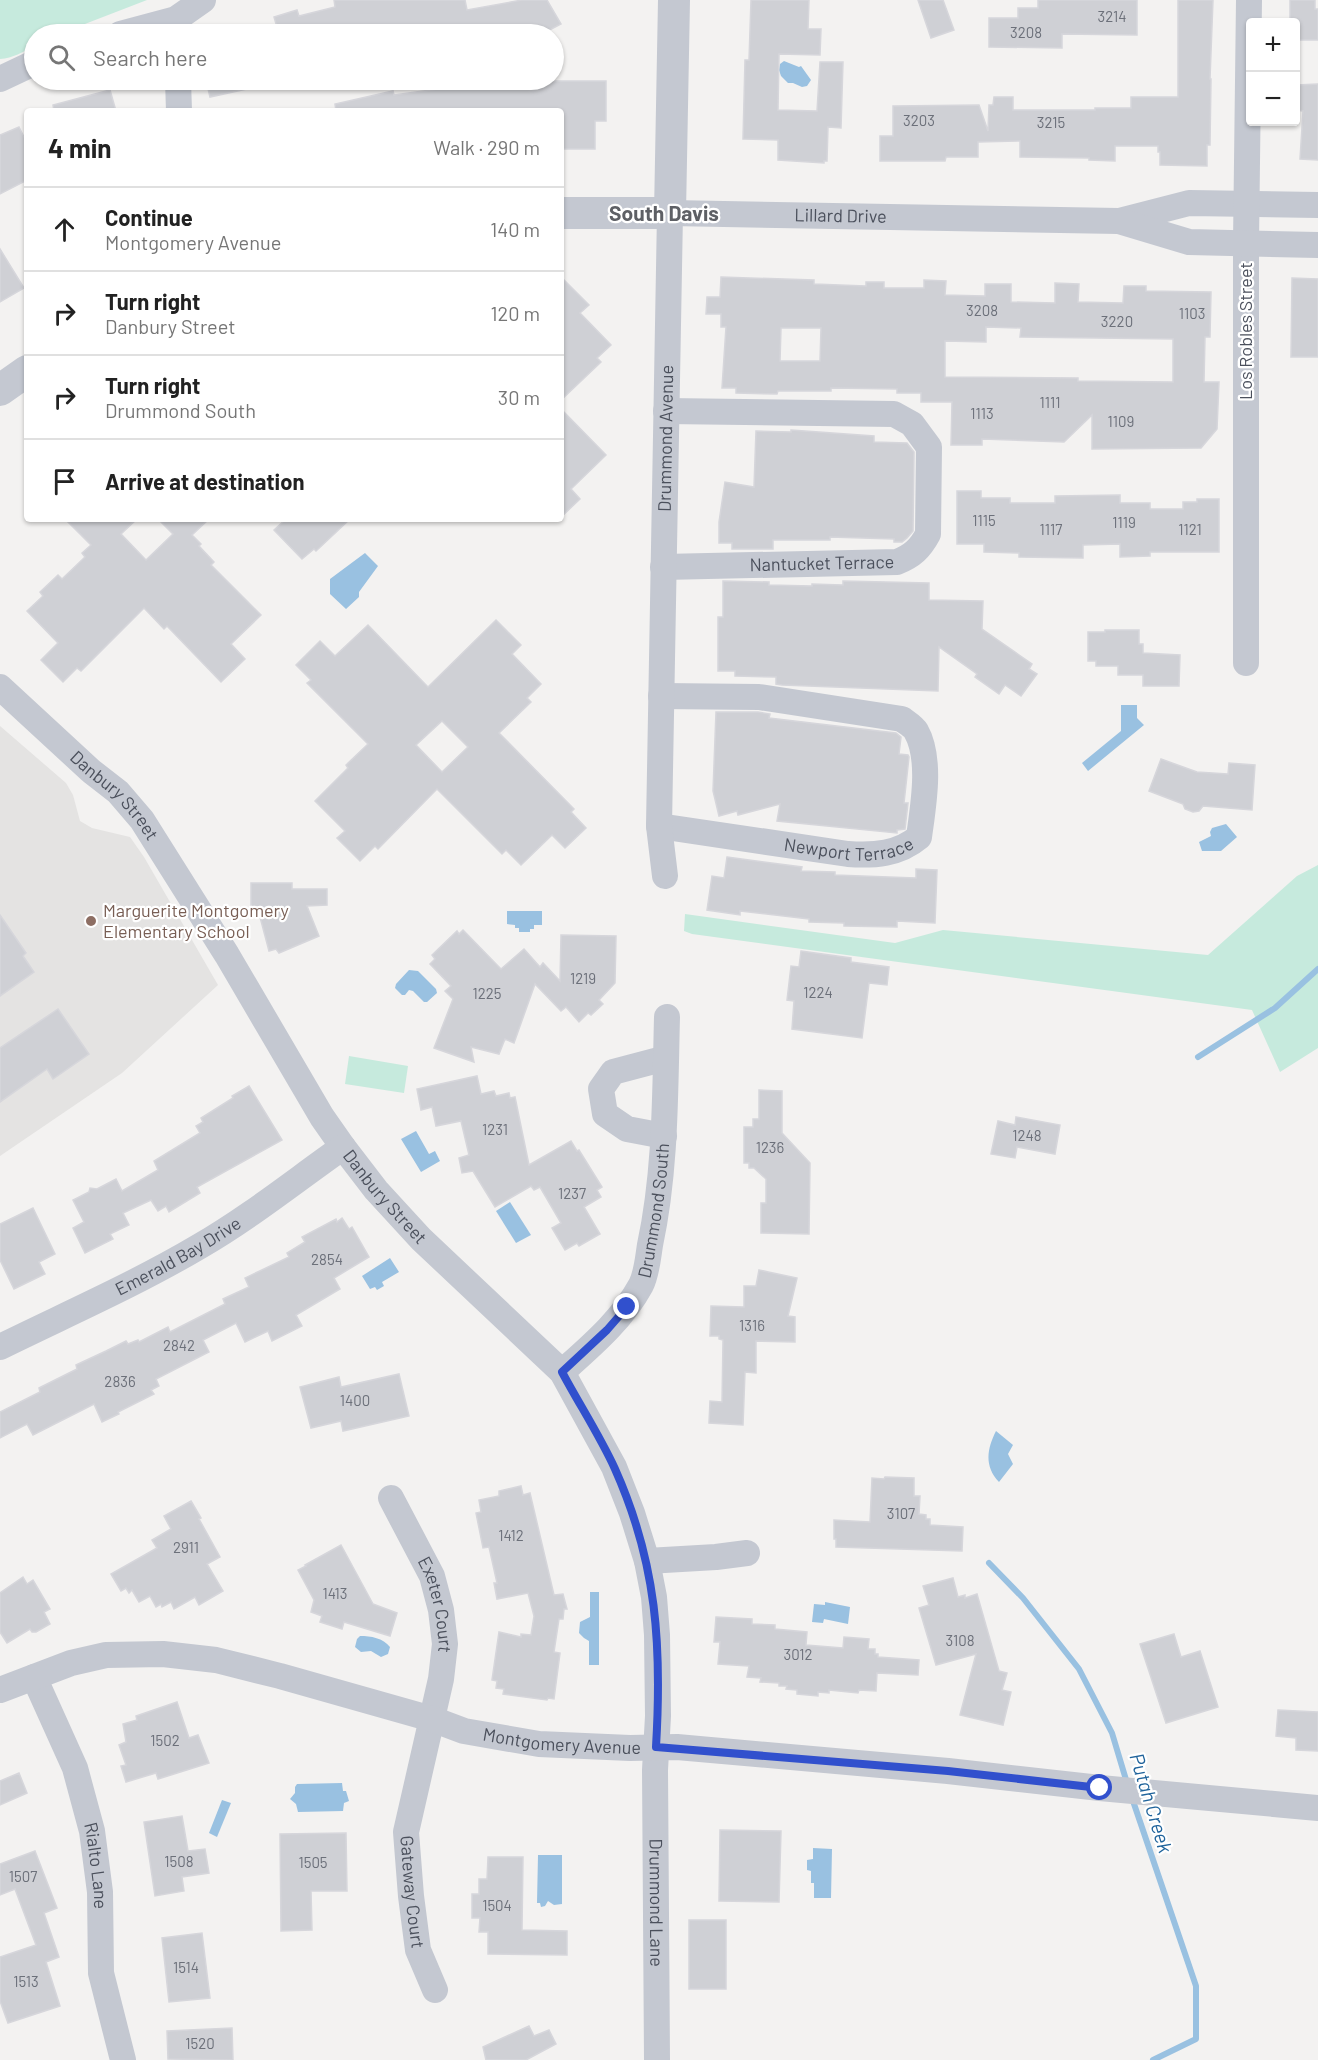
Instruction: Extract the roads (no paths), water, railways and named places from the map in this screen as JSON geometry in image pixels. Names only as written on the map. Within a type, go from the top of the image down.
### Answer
[{"type":"street","points":[[155,24],[176,18],[203,0]]},
{"type":"street","name":"Drummond Avenue","points":[[665,876],[658,826],[674,0]]},
{"type":"street","name":"Los Robles Street","points":[[1246,663],[1246,204],[1249,0]]},
{"type":"street","points":[[0,79],[24,68]]},
{"type":"street","points":[[178,90],[179,108]]},
{"type":"street","name":"Lillard Drive","points":[[564,213],[1119,221],[1189,203],[1318,206]]},
{"type":"street","name":"Lillard Drive","points":[[1119,221],[1189,242],[1318,244]]},
{"type":"street","points":[[0,390],[24,373]]},
{"type":"street","name":"Nantucket Terrace","points":[[663,567],[897,562],[911,556],[922,546],[928,534],[929,447],[912,424],[894,414],[666,411]]},
{"type":"street","name":"Danbury Street","points":[[0,687],[91,771],[118,792],[142,820],[227,954],[322,1117],[376,1190],[421,1239],[562,1372],[614,1467],[647,1561],[654,1597],[657,1635],[656,1747]]},
{"type":"street","name":"Newport Terrace","points":[[658,826],[848,854],[868,855],[896,851],[909,846],[919,837],[925,773],[921,745],[915,729],[902,719],[759,697],[660,696]]},
{"type":"street","name":"Drummond South","points":[[562,1372],[607,1330],[627,1307],[642,1282],[656,1218],[664,1136],[667,1017]]},
{"type":"street","points":[[664,1136],[627,1129],[605,1114],[601,1089],[613,1072],[666,1058]]},
{"type":"street","name":"Emerald Bay Drive","points":[[0,1347],[201,1246],[343,1147]]},
{"type":"street","name":"Exeter Court","points":[[391,1498],[432,1576],[441,1610],[445,1644],[441,1679],[432,1719]]},
{"type":"street","points":[[647,1561],[747,1553]]},
{"type":"street","name":"Montgomery Avenue","points":[[0,1690],[71,1663],[106,1655],[163,1654],[216,1660],[432,1719],[464,1731],[539,1744],[656,1747],[948,1771],[1318,1808]]},
{"type":"street","name":"Rialto Lane","points":[[34,1677],[75,1768],[92,1831],[100,1892],[101,1973],[123,2060]]},
{"type":"street","name":"Gateway Court","points":[[432,1719],[406,1832],[418,1950],[435,1990]]},
{"type":"street","name":"Drummond Lane","points":[[656,1747],[657,2060]]},
{"type":"water","points":[[784,61],[801,66],[811,80],[807,86],[788,83],[781,76],[780,64]]},
{"type":"water","points":[[365,553],[378,566],[359,592],[359,597],[346,609],[330,594],[330,579]]},
{"type":"water","points":[[1121,705],[1137,705],[1137,718],[1144,725],[1088,771],[1082,763],[1121,731]]},
{"type":"water","points":[[1226,824],[1237,837],[1221,851],[1202,851],[1199,842],[1211,836],[1212,828]]},
{"type":"water","points":[[507,911],[542,911],[542,925],[534,925],[534,929],[530,929],[530,932],[519,932],[519,928],[515,928],[515,925],[507,924]]},
{"type":"water","points":[[409,970],[418,971],[436,989],[437,993],[427,1002],[424,1002],[413,991],[409,990],[402,995],[395,988]]},
{"type":"water","points":[[416,1131],[429,1154],[435,1151],[440,1161],[421,1172],[401,1139]]},
{"type":"water","points":[[510,1202],[531,1235],[516,1243],[496,1211]]},
{"type":"water","points":[[390,1258],[399,1272],[382,1282],[384,1286],[377,1290],[375,1287],[370,1289],[362,1276]]},
{"type":"water","points":[[996,1431],[1013,1445],[1008,1454],[1013,1464],[999,1482],[991,1470],[988,1457]]},
{"type":"water","points":[[590,1592],[599,1592],[599,1665],[589,1665],[589,1641],[579,1633],[580,1622],[590,1617]]},
{"type":"water","points":[[825,1602],[850,1607],[848,1624],[824,1619],[823,1623],[812,1622],[814,1604],[825,1605]]},
{"type":"water","points":[[360,1636],[384,1641],[390,1647],[388,1654],[381,1657],[371,1651],[361,1652],[355,1647]]},
{"type":"water","points":[[342,1783],[343,1791],[346,1791],[349,1801],[344,1803],[343,1811],[298,1812],[296,1804],[290,1799],[295,1793],[297,1784]]},
{"type":"water","points":[[222,1800],[231,1803],[217,1837],[209,1833]]},
{"type":"water","points":[[813,1848],[832,1849],[831,1898],[814,1898],[811,1871],[807,1870],[807,1860],[813,1859]]},
{"type":"water","points":[[538,1855],[562,1855],[562,1904],[554,1905],[548,1901],[545,1906],[541,1907],[540,1903],[537,1903]]},
{"type":"waterway","name":"Putah Creek","points":[[1198,1057],[1275,1008],[1318,969]]},
{"type":"waterway","name":"Putah Creek","points":[[989,1563],[1023,1598],[1079,1669],[1112,1733],[1127,1783]]},
{"type":"waterway","name":"Putah Creek","points":[[1132,1798],[1196,1986],[1196,2039],[1153,2060]]},
{"type":"place","name":"Marguerite Montgomery Elementary School","points":[[91,921]]},
{"type":"district","name":"South Davis","points":[[664,214]]}]
